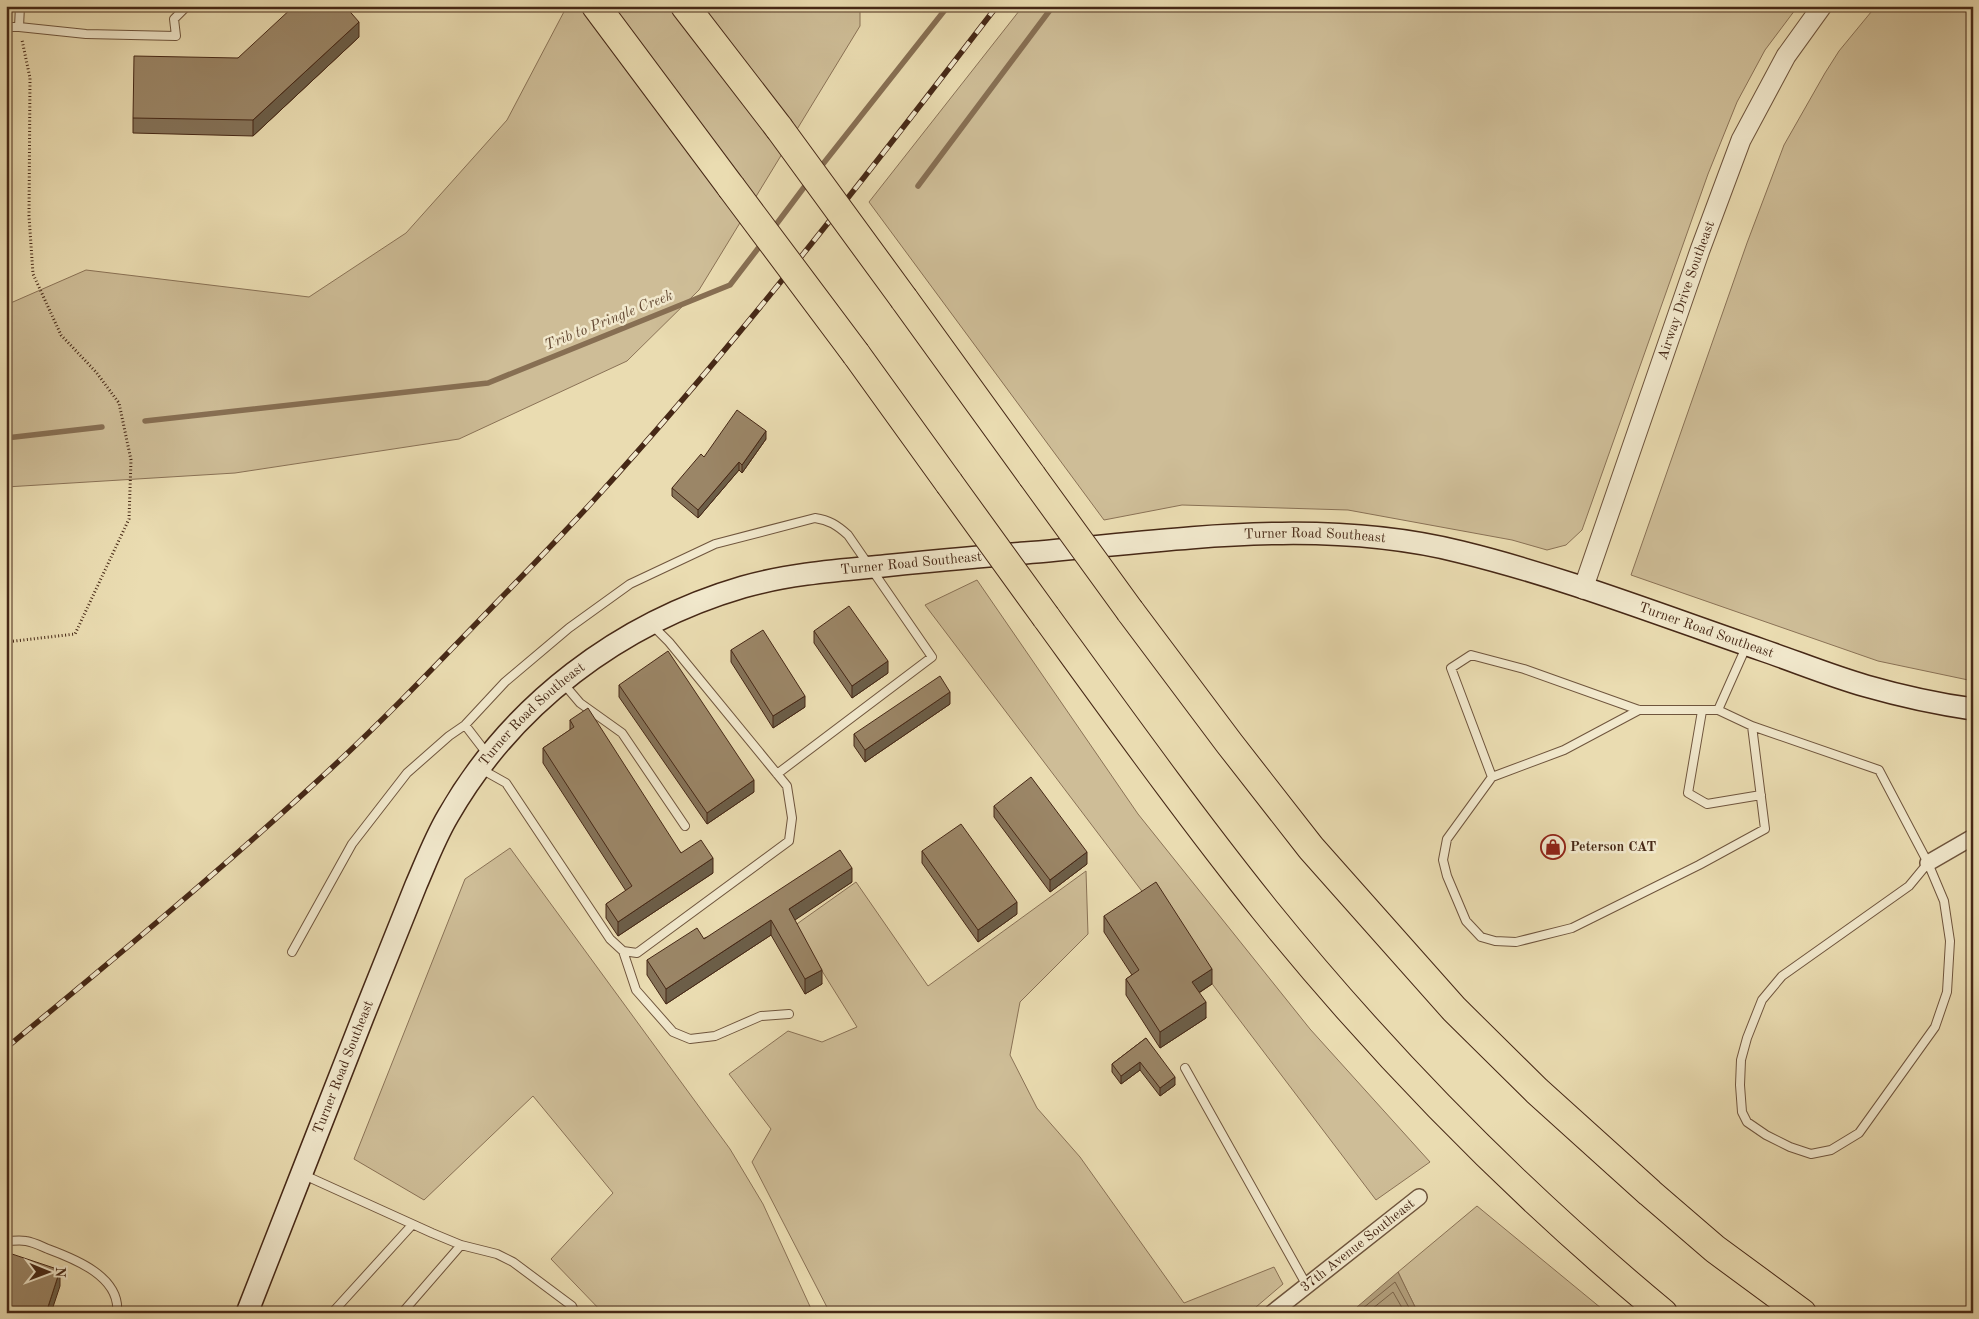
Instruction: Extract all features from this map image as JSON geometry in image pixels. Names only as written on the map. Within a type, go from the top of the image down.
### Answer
[{"type":"highway","points":[[596,6],[856,354],[1185,807],[1266,911],[1397,1062],[1452,1120],[1550,1214],[1663,1313]]},
{"type":"highway","points":[[685,6],[904,299],[1228,743],[1312,848],[1454,1009],[1537,1091],[1650,1193],[1716,1249],[1802,1313]]},
{"type":"main road","name":"Turner Road Southeast","points":[[247,1313],[430,852],[446,818],[484,762],[518,722],[561,682],[622,639],[704,599],[749,585],[839,570],[1203,536],[1306,532],[1344,534],[1396,540],[1456,551],[1522,569],[1862,685],[1932,703],[1973,710]]},
{"type":"street","name":"Airway Drive Southeast","points":[[1583,589],[1700,250],[1741,140],[1786,56],[1822,6]]},
{"type":"street","points":[[1928,863],[1973,837]]},
{"type":"street","name":"37th Avenue Southeast","points":[[1272,1313],[1306,1284],[1419,1196]]},
{"type":"lane","points":[[19,27],[20,6]]},
{"type":"lane","points":[[6,27],[86,34],[176,36],[174,19],[187,6]]},
{"type":"lane","points":[[292,952],[352,844],[392,790],[426,756],[449,736],[465,726],[506,682],[577,623],[630,584],[715,544],[814,518],[826,520],[837,525],[848,535],[932,657],[777,774]]},
{"type":"lane","points":[[623,951],[638,953],[789,841],[792,818],[787,786],[651,624]]},
{"type":"lane","points":[[1718,710],[1747,645]]},
{"type":"lane","points":[[1492,777],[1451,668],[1471,655],[1524,669],[1639,710],[1718,710],[1752,726],[1879,770],[1928,863],[1944,901],[1950,941],[1947,992],[1934,1028],[1860,1133],[1831,1150],[1811,1154],[1790,1147],[1766,1135],[1747,1122],[1742,1112],[1741,1060],[1747,1038],[1762,1000],[1782,976],[1909,886],[1928,863]]},
{"type":"lane","points":[[561,682],[580,703],[622,733],[685,826]]},
{"type":"lane","points":[[1639,710],[1564,750],[1492,777],[1447,839],[1443,860],[1447,876],[1466,921],[1481,937],[1495,941],[1516,942],[1572,928],[1699,865],[1765,829],[1752,726]]},
{"type":"lane","points":[[1702,711],[1688,793],[1707,804],[1761,795]]},
{"type":"lane","points":[[465,726],[484,762],[506,783],[610,939],[623,951],[636,990],[673,1032],[690,1039],[715,1036],[762,1016],[789,1014]]},
{"type":"lane","points":[[1185,1068],[1306,1284]]},
{"type":"lane","points":[[302,1174],[412,1225],[461,1245],[497,1254],[513,1262],[572,1306],[575,1313]]},
{"type":"lane","points":[[332,1313],[412,1225]]},
{"type":"lane","points":[[6,1241],[26,1241],[60,1253],[96,1271],[112,1288],[117,1313]]},
{"type":"lane","points":[[402,1313],[461,1245]]},
{"type":"path","points":[[6,642],[75,634],[129,519],[131,460],[119,403],[96,372],[61,335],[33,274],[29,216],[30,78],[19,27]]},
{"type":"shaded area","points":[[567,6],[860,6],[860,26],[699,290],[627,361],[459,439],[235,473],[6,487],[6,305],[86,270],[309,297],[406,233],[507,120]]},
{"type":"shaded area","points":[[1023,6],[1798,6],[1765,50],[1737,102],[1708,174],[1582,530],[1566,545],[1547,550],[1512,540],[1348,510],[1182,505],[1104,520],[869,202]]},
{"type":"shaded area","points":[[1876,6],[1973,6],[1973,681],[1878,661],[1631,575],[1747,243],[1784,145],[1839,51]]},
{"type":"shaded area","points":[[977,580],[1138,814],[1310,1029],[1430,1162],[1376,1200],[925,605]]},
{"type":"shaded area","points":[[510,848],[730,1149],[763,1204],[813,1313],[603,1313],[551,1259],[613,1193],[533,1096],[424,1200],[354,1159],[465,879]]},
{"type":"shaded area","points":[[1086,871],[1088,934],[1020,1002],[1010,1055],[1037,1108],[1080,1157],[1184,1303],[1274,1267],[1283,1284],[1249,1313],[830,1313],[752,1162],[771,1129],[729,1074],[788,1031],[822,1042],[857,1027],[794,926],[856,882],[928,986]]},
{"type":"shaded area","points":[[1477,1206],[1607,1313],[1418,1313],[1398,1272]]},
{"type":"water","points":[[1398,1272],[1418,1313],[1350,1313]]},
{"type":"building","points":[[294,6],[345,6],[359,22],[253,120],[133,118],[134,56],[238,58]]},
{"type":"building","points":[[737,410],[766,431],[742,465],[739,462],[698,510],[672,488],[701,454],[704,457]]},
{"type":"building","points":[[849,606],[888,661],[852,686],[814,631]]},
{"type":"building","points":[[763,630],[805,696],[773,716],[731,650]]},
{"type":"building","points":[[668,651],[754,780],[707,813],[619,685]]},
{"type":"building","points":[[940,676],[950,692],[865,750],[854,734]]},
{"type":"building","points":[[588,708],[681,853],[701,840],[713,858],[618,922],[606,904],[632,886],[543,748],[574,727],[570,720]]},
{"type":"building","points":[[1031,777],[1087,852],[1050,880],[994,806]]},
{"type":"building","points":[[961,824],[1017,902],[978,930],[922,851]]},
{"type":"building","points":[[840,850],[852,868],[789,909],[822,970],[805,979],[771,920],[666,989],[647,960],[697,928],[704,939]]},
{"type":"building","points":[[1156,882],[1212,969],[1192,982],[1206,1002],[1160,1032],[1126,979],[1139,970],[1104,916]]},
{"type":"building","points":[[1146,1038],[1175,1077],[1160,1088],[1140,1062],[1121,1076],[1112,1064]]},
{"type":"building","points":[[6,1252],[60,1270],[46,1313],[6,1313]]},
{"type":"waterway","name":"Trib to Pringle Creek","points":[[819,169],[948,6]]},
{"type":"waterway","points":[[918,186],[1053,6]]},
{"type":"waterway","name":"Trib to Pringle Creek","points":[[772,230],[808,182]]},
{"type":"waterway","name":"Trib to Pringle Creek","points":[[145,421],[488,383],[730,285],[763,242]]},
{"type":"waterway","name":"Trib to Pringle Creek","points":[[6,438],[102,427]]},
{"type":"railway","points":[[6,1048],[207,879],[325,774],[413,689],[547,550],[647,441],[750,319],[850,195],[997,6]]},
{"type":"place","name":"Peterson CAT","points":[[1553,847]]}]
